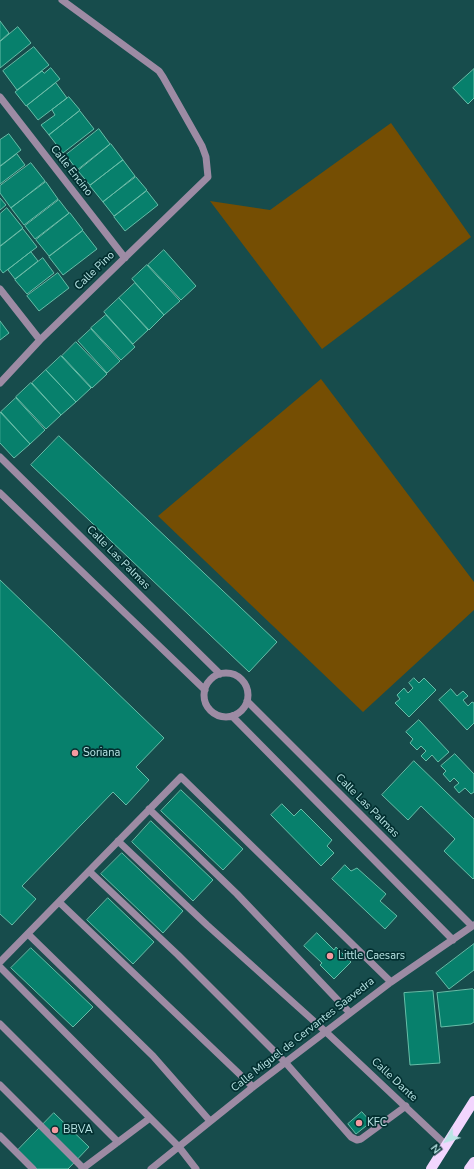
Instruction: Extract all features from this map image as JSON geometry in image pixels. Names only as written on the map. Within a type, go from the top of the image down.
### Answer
[{"type":"main road","points":[[431,1169],[474,1101]]},
{"type":"main road","points":[[469,1169],[474,1162]]},
{"type":"street","name":"Calle Pino","points":[[0,384],[40,340],[208,177],[206,157],[202,146],[164,77],[159,71],[62,0]]},
{"type":"street","name":"Calle Encino","points":[[0,97],[125,258]]},
{"type":"street","points":[[0,289],[40,340]]},
{"type":"street","name":"Calle Las Palmas","points":[[0,458],[220,674]]},
{"type":"street","points":[[0,493],[205,690]]},
{"type":"street","points":[[220,674],[230,674],[241,680],[248,691],[247,701],[240,712],[232,716],[222,716],[211,710],[206,703],[205,690],[210,680],[220,674]]},
{"type":"street","name":"Calle Las Palmas","points":[[247,701],[473,926]]},
{"type":"street","points":[[232,716],[453,940]]},
{"type":"street","points":[[0,962],[181,777],[391,982]]},
{"type":"street","points":[[149,809],[237,894],[350,1013]]},
{"type":"street","name":"Calle Dante","points":[[118,841],[207,925],[406,1106],[446,1145]]},
{"type":"street","points":[[89,871],[178,955],[285,1062],[350,1137],[357,1140],[361,1139],[406,1106]]},
{"type":"street","points":[[59,902],[253,1087]]},
{"type":"street","name":"Calle Miguel de Cervantes Saavedra","points":[[151,1169],[285,1062],[391,982],[473,926]]},
{"type":"street","points":[[28,934],[153,1056],[210,1121]]},
{"type":"street","points":[[0,967],[179,1147],[196,1169]]},
{"type":"street","points":[[0,1024],[118,1142]]},
{"type":"street","points":[[0,1085],[82,1168],[150,1118]]},
{"type":"street","points":[[0,1136],[32,1169]]},
{"type":"shaded area","points":[[391,123],[471,237],[322,349],[210,201],[270,210]]},
{"type":"shaded area","points":[[321,379],[474,582],[474,610],[363,712],[158,516]]},
{"type":"building","points":[[0,21],[9,33],[0,41]]},
{"type":"building","points":[[18,27],[31,43],[0,68],[0,42]]},
{"type":"building","points":[[34,47],[49,65],[17,90],[3,71]]},
{"type":"building","points":[[51,68],[60,79],[26,106],[15,92],[42,71],[44,73]]},
{"type":"building","points":[[474,69],[474,98],[468,104],[453,88]]},
{"type":"building","points":[[56,83],[67,98],[38,120],[27,106]]},
{"type":"building","points":[[69,97],[80,110],[49,135],[41,125],[55,115],[52,110]]},
{"type":"building","points":[[80,111],[94,129],[63,153],[49,135]]},
{"type":"building","points":[[99,129],[110,144],[77,170],[66,155]]},
{"type":"building","points":[[9,134],[21,150],[0,166],[0,140]]},
{"type":"building","points":[[111,144],[123,160],[90,185],[78,171]]},
{"type":"building","points":[[17,154],[25,165],[0,184],[0,167]]},
{"type":"building","points":[[123,160],[135,176],[103,202],[90,186]]},
{"type":"building","points":[[31,163],[45,181],[11,208],[0,193],[0,186]]},
{"type":"building","points":[[136,177],[147,190],[114,216],[103,202]]},
{"type":"building","points":[[46,182],[58,199],[24,225],[11,208]]},
{"type":"building","points":[[147,191],[158,205],[125,231],[114,217]]},
{"type":"building","points":[[0,198],[6,205],[0,210]]},
{"type":"building","points":[[59,200],[69,213],[35,239],[25,226]]},
{"type":"building","points":[[7,208],[23,228],[0,246],[0,214]]},
{"type":"building","points":[[70,213],[83,230],[49,256],[36,240]]},
{"type":"building","points":[[23,229],[37,247],[3,273],[0,269],[0,247]]},
{"type":"building","points":[[83,231],[97,249],[63,275],[49,257]]},
{"type":"building","points":[[164,250],[196,286],[181,300],[148,265]]},
{"type":"building","points":[[31,252],[38,261],[15,279],[8,270]]},
{"type":"building","points":[[43,258],[54,273],[27,294],[15,280]]},
{"type":"building","points":[[147,265],[180,301],[164,315],[132,279]]},
{"type":"building","points":[[58,273],[69,288],[39,311],[27,296]]},
{"type":"building","points":[[135,283],[164,315],[149,330],[119,298]]},
{"type":"building","points":[[119,298],[148,330],[133,344],[104,312]]},
{"type":"building","points":[[106,315],[135,347],[121,360],[91,328]]},
{"type":"building","points":[[0,321],[9,333],[0,340]]},
{"type":"building","points":[[91,329],[120,361],[107,373],[78,341]]},
{"type":"building","points":[[76,342],[107,374],[92,388],[62,356]]},
{"type":"building","points":[[61,356],[91,388],[76,402],[46,370]]},
{"type":"building","points":[[46,370],[76,402],[61,415],[32,383]]},
{"type":"building","points":[[31,383],[61,415],[46,429],[16,397]]},
{"type":"building","points":[[16,398],[45,430],[30,444],[1,412]]},
{"type":"building","points":[[0,412],[30,444],[14,458],[0,443]]},
{"type":"building","points":[[59,436],[277,642],[249,672],[31,465]]},
{"type":"building","name":"Soriana","points":[[0,580],[164,738],[136,767],[149,780],[126,805],[113,792],[22,886],[36,899],[12,925],[0,914]]},
{"type":"building","points":[[414,678],[419,683],[424,678],[436,690],[409,717],[395,703],[400,699],[397,695],[404,688],[408,693],[413,688],[409,683]]},
{"type":"building","points":[[451,689],[457,696],[463,691],[468,696],[463,700],[468,706],[472,702],[474,703],[474,723],[467,730],[439,700]]},
{"type":"building","points":[[419,720],[449,752],[438,762],[432,755],[426,761],[421,756],[426,751],[421,746],[417,750],[410,743],[413,739],[406,732]]},
{"type":"building","points":[[455,754],[474,774],[474,792],[471,794],[465,788],[459,793],[454,787],[459,783],[454,778],[450,782],[443,774],[446,771],[441,766]]},
{"type":"building","points":[[414,761],[474,819],[473,879],[444,851],[455,839],[421,806],[408,820],[382,795]]},
{"type":"building","points":[[181,790],[243,849],[223,870],[161,811]]},
{"type":"building","points":[[282,804],[294,816],[301,809],[332,840],[327,846],[334,853],[321,866],[271,815]]},
{"type":"building","points":[[151,821],[213,880],[193,901],[132,842]]},
{"type":"building","points":[[122,853],[183,911],[163,933],[101,874]]},
{"type":"building","points":[[345,865],[351,871],[357,868],[386,894],[380,901],[397,916],[385,929],[332,879]]},
{"type":"building","points":[[108,898],[154,942],[133,964],[87,920]]},
{"type":"building","name":"Little Caesars","points":[[317,933],[334,950],[336,947],[351,962],[334,979],[320,965],[322,963],[304,946]]},
{"type":"building","points":[[474,944],[474,970],[449,989],[436,973]]},
{"type":"building","points":[[31,948],[93,1007],[73,1027],[11,968]]},
{"type":"building","points":[[473,989],[474,1022],[471,1024],[441,1027],[437,993]]},
{"type":"building","points":[[433,991],[440,1063],[410,1065],[404,993]]},
{"type":"building","name":"KFC","points":[[362,1112],[371,1122],[356,1134],[348,1124]]},
{"type":"building","name":"BBVA","points":[[54,1113],[89,1147],[68,1169],[37,1169],[18,1150]]},
{"type":"place","name":"Soriana","points":[[75,753]]},
{"type":"place","name":"Little Caesars","points":[[330,956]]},
{"type":"place","name":"KFC","points":[[359,1123]]},
{"type":"place","name":"BBVA","points":[[55,1130]]}]
